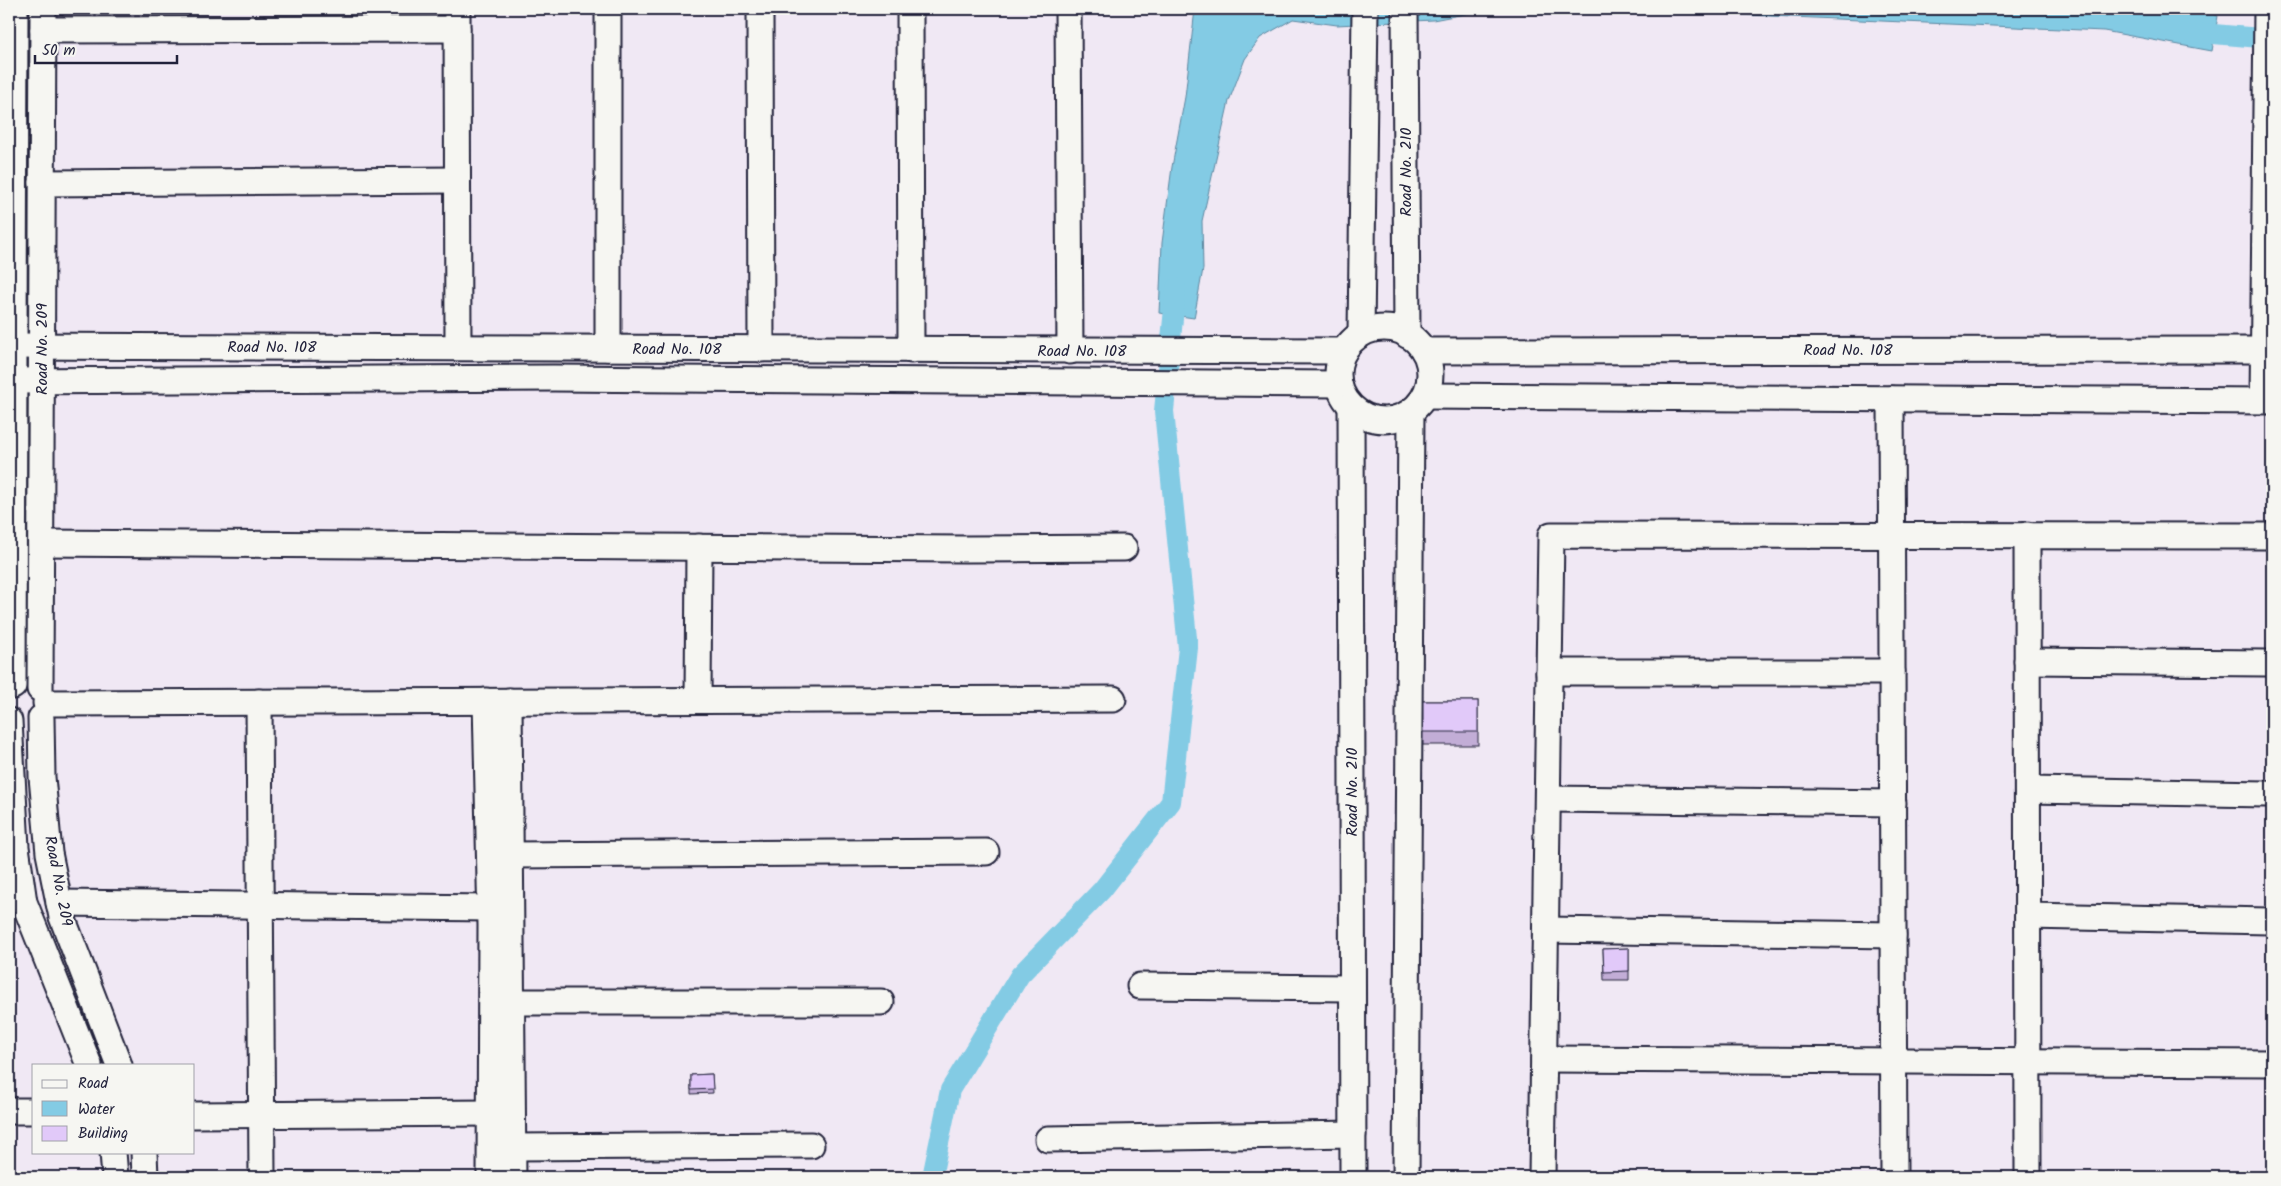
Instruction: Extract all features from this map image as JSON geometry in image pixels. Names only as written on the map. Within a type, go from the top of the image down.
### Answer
[{"type":"street","name":"Road No. 209","points":[[11,687],[12,135],[15,9]]},
{"type":"street","points":[[608,9],[608,348]]},
{"type":"street","points":[[760,9],[761,349]]},
{"type":"street","points":[[910,9],[911,350]]},
{"type":"street","points":[[1068,9],[1070,350]]},
{"type":"street","points":[[1353,343],[1365,53],[1365,9]]},
{"type":"street","name":"Road No. 210","points":[[1405,9],[1405,55],[1416,343],[1429,361],[1430,373],[1418,404],[1406,1177]]},
{"type":"street","points":[[1351,407],[1362,415],[1374,419],[1399,418],[1418,404],[1891,399],[2268,400],[2267,9]]},
{"type":"street","points":[[43,20],[457,19],[458,347]]},
{"type":"street","name":"Road No. 209","points":[[43,20],[42,777],[49,853],[62,916],[119,1064]]},
{"type":"street","points":[[12,135],[43,128]]},
{"type":"street","points":[[42,183],[457,180]]},
{"type":"street","points":[[1339,384],[1340,362],[1353,343],[1384,328],[1416,343]]},
{"type":"street","name":"Road No. 108","points":[[11,346],[1241,351],[1353,343]]},
{"type":"street","name":"Road No. 108","points":[[1416,343],[2268,350]]},
{"type":"street","name":"Road No. 108","points":[[11,381],[554,378],[1339,384]]},
{"type":"street","name":"Road No. 210","points":[[1339,384],[1343,396],[1351,407],[1352,1177]]},
{"type":"street","points":[[1891,399],[1894,1177]]},
{"type":"street","points":[[1542,1177],[1551,535],[2272,536]]},
{"type":"street","points":[[2027,535],[2028,1177]]},
{"type":"street","points":[[41,544],[1124,548]]},
{"type":"street","points":[[698,700],[699,547]]},
{"type":"street","points":[[2027,661],[2267,663]]},
{"type":"street","points":[[1549,672],[1892,672]]},
{"type":"street","points":[[11,687],[27,682],[42,703]]},
{"type":"street","points":[[42,703],[1113,699]]},
{"type":"street","points":[[498,701],[511,855],[513,1177]]},
{"type":"street","points":[[490,1177],[490,908],[498,701]]},
{"type":"street","points":[[259,702],[262,1177]]},
{"type":"street","points":[[9,720],[22,725],[36,722],[42,703]]},
{"type":"street","name":"Road No. 209","points":[[9,720],[16,847],[16,902],[89,1064]]},
{"type":"street","points":[[2028,790],[2268,794]]},
{"type":"street","points":[[1548,799],[1892,803]]},
{"type":"street","points":[[511,855],[986,852]]},
{"type":"street","points":[[59,903],[490,908]]},
{"type":"street","points":[[2028,916],[2269,921]]},
{"type":"street","points":[[1546,930],[1893,935]]},
{"type":"street","points":[[1140,986],[1352,988]]},
{"type":"street","points":[[513,1002],[881,1002]]},
{"type":"street","points":[[1544,1059],[2272,1063]]},
{"type":"street","points":[[9,1111],[32,1111]]},
{"type":"street","points":[[195,1115],[490,1113]]},
{"type":"street","points":[[1048,1139],[1352,1134]]},
{"type":"street","points":[[514,1147],[811,1145]]},
{"type":"street","points":[[113,1154],[115,1177]]},
{"type":"street","points":[[144,1154],[145,1177]]},
{"type":"water","points":[[1195,9],[1491,9],[1433,20],[1337,25],[1293,19],[1260,38],[1245,59],[1229,101],[1202,221],[1203,269],[1194,318],[1159,313],[1162,243],[1172,167],[1185,97]]},
{"type":"water","points":[[1614,9],[2200,9],[2218,16],[2212,51],[2104,31]]},
{"type":"building","points":[[1423,701],[1478,701],[1478,732],[1423,732]]},
{"type":"building","points":[[1629,948],[1629,971],[1604,972],[1603,949]]},
{"type":"building","points":[[712,1074],[713,1089],[691,1090],[691,1075]]},
{"type":"waterway","points":[[2190,32],[2272,39]]},
{"type":"waterway","points":[[932,1177],[950,1090],[1020,975],[1102,890],[1171,802],[1188,648],[1164,411],[1176,288]]}]
